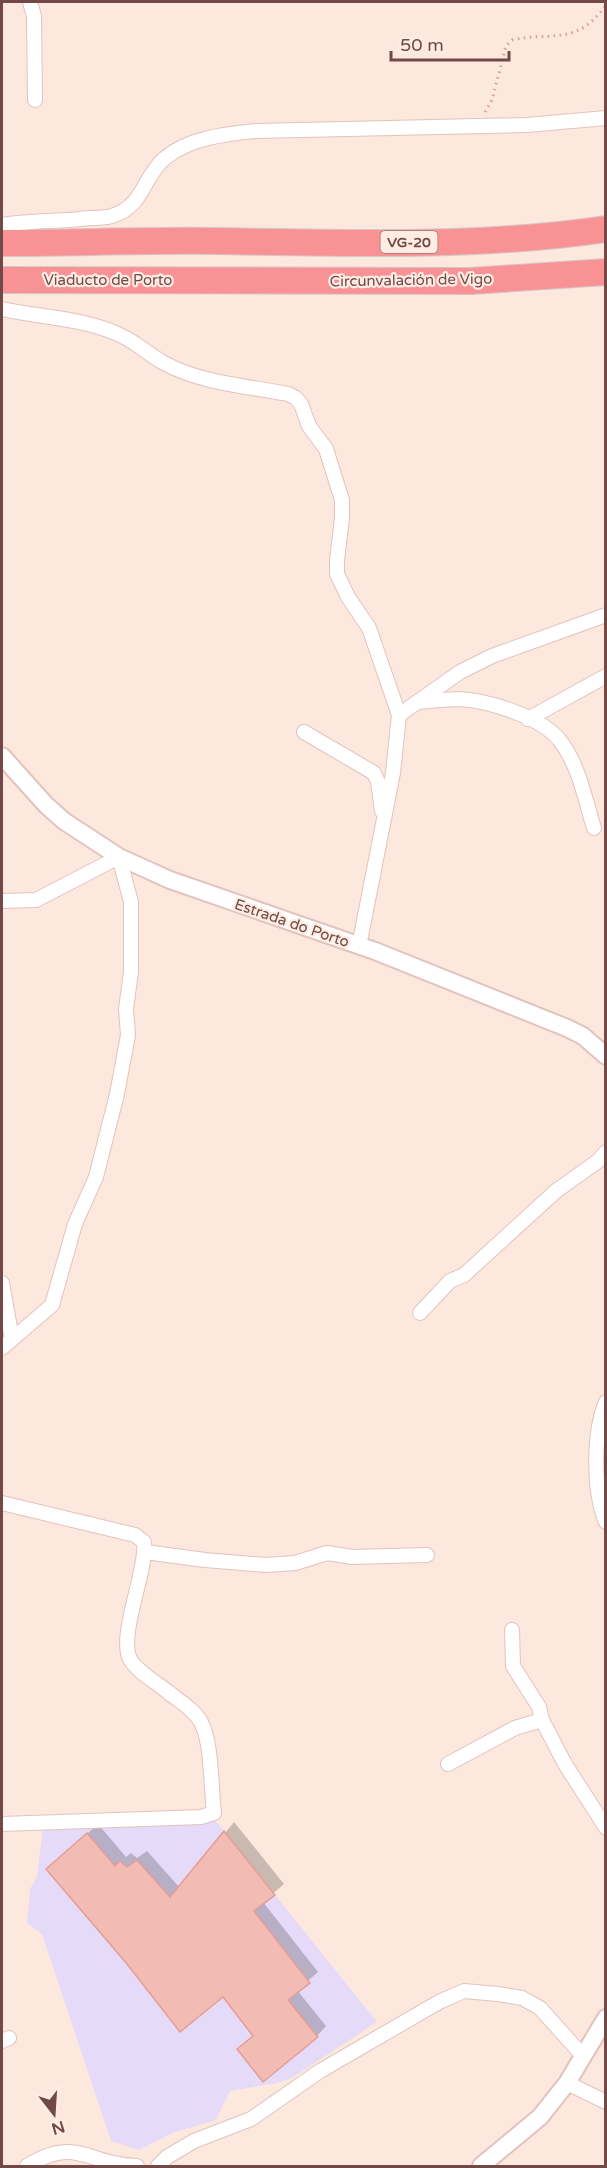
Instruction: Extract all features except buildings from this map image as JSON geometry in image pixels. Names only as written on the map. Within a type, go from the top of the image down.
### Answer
[{"type":"highway","name":"VG-20","points":[[2,243],[440,242],[569,235],[606,229]]},
{"type":"highway","name":"Circunvalación de Vigo","points":[[216,281],[471,281],[606,272]]},
{"type":"highway","name":"Viaducto de Porto","points":[[2,280],[216,281]]},
{"type":"street","points":[[30,2],[33,16],[35,100]]},
{"type":"street","points":[[2,225],[113,216],[130,206],[143,192],[151,175],[162,160],[180,148],[231,133],[527,125],[606,118]]},
{"type":"street","points":[[2,309],[98,327],[134,341],[163,363],[188,373],[213,380],[288,393],[301,404],[309,426],[326,449],[342,501],[337,560],[340,584],[369,628],[399,715],[393,773],[360,946]]},
{"type":"street","points":[[399,715],[460,672],[492,656],[606,615]]},
{"type":"street","points":[[528,718],[606,676]]},
{"type":"street","points":[[418,702],[459,699],[481,702],[528,718],[554,734],[566,749],[575,768],[594,828]]},
{"type":"street","points":[[304,732],[374,773],[378,782],[384,819]]},
{"type":"street","name":"Estrada do Porto","points":[[2,756],[46,805],[64,821],[119,857],[170,880],[360,946],[567,1028],[583,1036],[606,1056]]},
{"type":"street","points":[[2,901],[36,900],[119,857],[131,902],[131,972],[126,1009],[128,1035],[117,1094],[96,1177],[75,1224],[52,1305],[7,1343]]},
{"type":"street","points":[[420,1313],[450,1281],[464,1275],[540,1205],[598,1161],[606,1152]]},
{"type":"street","points":[[2,1282],[7,1343]]},
{"type":"street","points":[[606,1402],[597,1431],[596,1450],[601,1511],[606,1522]]},
{"type":"street","points":[[2,1503],[135,1535],[144,1542],[145,1552],[132,1608],[127,1649],[130,1659],[139,1669],[193,1712],[202,1724],[208,1749],[214,1812],[201,1817],[2,1824]]},
{"type":"street","points":[[145,1552],[205,1560],[267,1564],[295,1563],[327,1553],[352,1557],[427,1555]]},
{"type":"street","points":[[512,1630],[513,1666],[539,1707],[542,1720],[565,1764],[606,1828]]},
{"type":"street","points":[[448,1764],[515,1728],[542,1720]]},
{"type":"street","points":[[27,2166],[45,2155],[66,2152],[84,2153],[120,2166],[163,2162],[194,2141],[251,2119],[320,2070],[439,2002],[464,1991],[522,1998],[540,2008],[582,2056]]},
{"type":"street","points":[[482,2166],[540,2117],[567,2083],[606,2018]]},
{"type":"street","points":[[567,2083],[606,2102]]},
{"type":"path","points":[[464,127],[478,118],[492,100],[506,46],[512,40],[565,36],[589,24],[606,5]]},
{"type":"shaded area","points":[[215,1820],[377,2022],[292,2078],[277,2083],[230,2091],[216,2120],[175,2132],[139,2150],[111,2141],[42,1934],[27,1923],[30,1889],[37,1877],[43,1827]]}]
